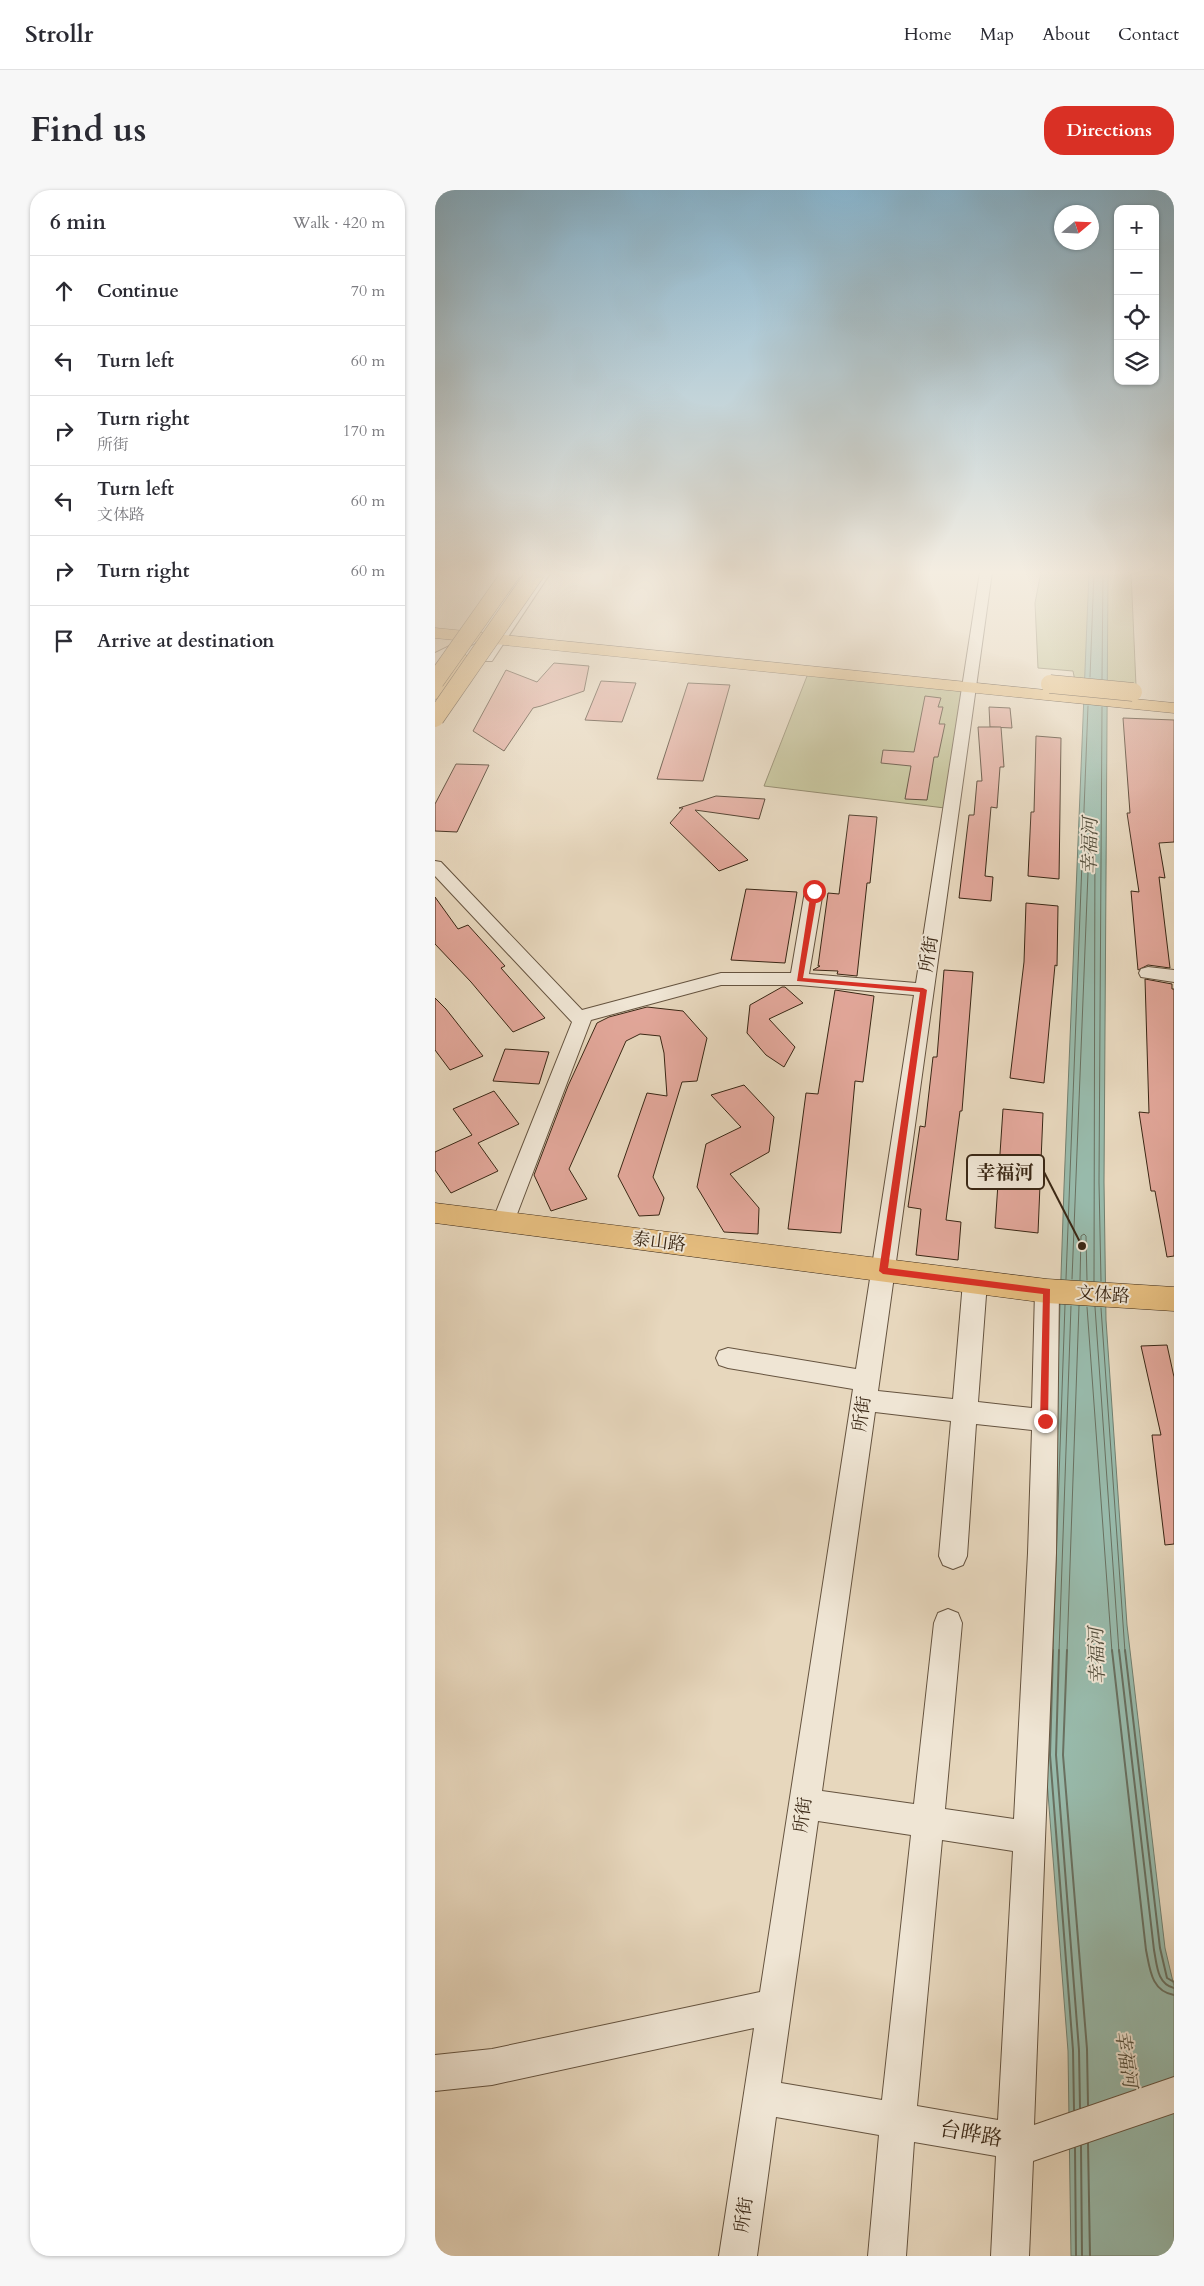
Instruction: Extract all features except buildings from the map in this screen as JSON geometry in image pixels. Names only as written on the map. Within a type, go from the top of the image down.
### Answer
[{"type":"main road","points":[[435,682],[445,668]]},
{"type":"main road","points":[[435,694],[458,668]]},
{"type":"main road","points":[[435,707],[464,668]]},
{"type":"main road","points":[[435,718],[469,668]]},
{"type":"main road","points":[[837,668],[1133,698],[1174,708]]},
{"type":"main road","points":[[1133,698],[1174,696]]},
{"type":"main road","name":"泰山路","points":[[435,1213],[883,1271]]},
{"type":"main road","name":"文体路","points":[[883,1271],[1053,1291],[1174,1299]]},
{"type":"street","points":[[435,730],[471,668]]},
{"type":"street","name":"所街","points":[[738,2256],[866,1391],[923,990],[972,668]]},
{"type":"street","points":[[435,866],[582,1021],[503,1222]]},
{"type":"street","points":[[799,980],[814,891]]},
{"type":"street","points":[[1148,973],[1174,976]]},
{"type":"street","points":[[578,1017],[721,979],[799,980],[923,990]]},
{"type":"street","points":[[953,1556],[975,1282]]},
{"type":"street","points":[[1010,2256],[1022,2143],[1028,1837],[1042,1553],[1045,1421],[1053,1291]]},
{"type":"street","points":[[728,1358],[866,1391],[965,1412],[1045,1421]]},
{"type":"street","points":[[887,2256],[898,2121],[948,1623]]},
{"type":"street","points":[[805,1804],[1028,1837]]},
{"type":"street","points":[[435,2073],[492,2068],[775,2006]]},
{"type":"street","name":"台晔路","points":[[761,2097],[1022,2143],[1174,2095]]},
{"type":"green space","points":[[1043,668],[1135,668],[1136,686],[1075,681],[1073,671]]},
{"type":"green space","points":[[809,671],[969,688],[953,809],[764,786]]},
{"type":"water","points":[[1085,668],[1107,668],[1104,1182],[1106,1320],[1127,1625],[1165,1948],[1174,1986],[1174,2256],[1071,2256],[1068,2051],[1045,1755],[1064,1187]]},
{"type":"place","name":"幸福河","points":[[1082,1246]]},
{"type":"route","points":[[814,891],[799,980],[923,990],[883,1271],[1047,1291],[1045,1421]]}]
